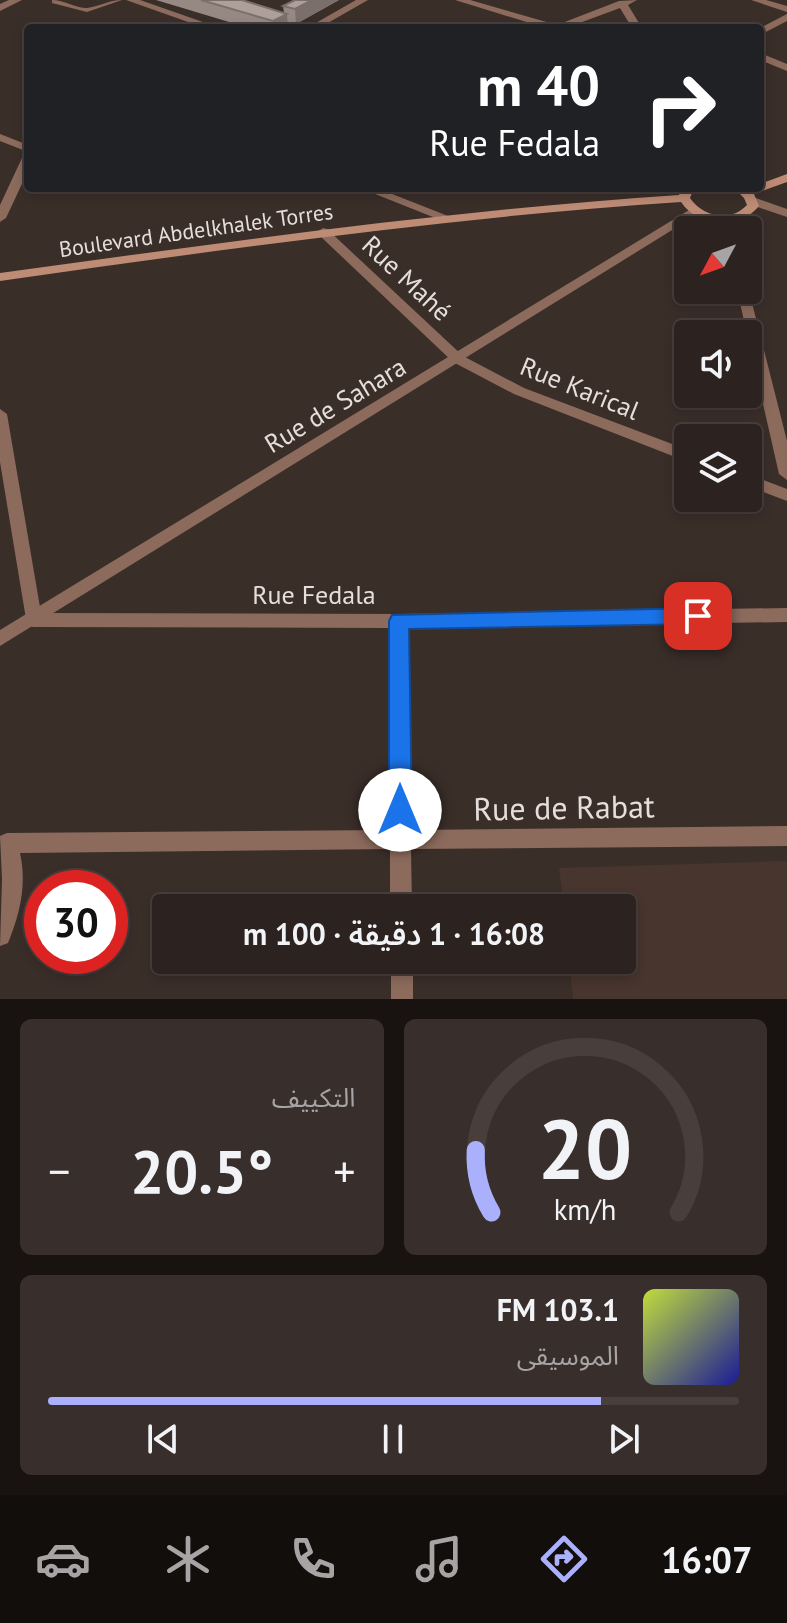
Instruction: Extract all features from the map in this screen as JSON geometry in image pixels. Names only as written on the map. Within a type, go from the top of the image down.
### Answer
[{"type":"main road","points":[[764,187],[787,178]]},
{"type":"main road","points":[[744,216],[746,194]]},
{"type":"main road","name":"Boulevard Abdelkhalek Torres","points":[[0,277],[323,232],[562,205],[688,199],[715,216]]},
{"type":"street","points":[[0,8],[17,0]]},
{"type":"street","points":[[131,0],[203,24]]},
{"type":"street","points":[[319,24],[363,0]]},
{"type":"street","points":[[460,0],[543,24]]},
{"type":"street","points":[[586,0],[607,8]]},
{"type":"street","points":[[756,0],[787,9]]},
{"type":"street","points":[[567,24],[627,2],[635,24]]},
{"type":"street","points":[[764,30],[787,17]]},
{"type":"street","points":[[764,58],[787,68]]},
{"type":"street","points":[[0,137],[24,147]]},
{"type":"street","points":[[0,218],[24,167]]},
{"type":"street","points":[[377,192],[447,218]]},
{"type":"street","points":[[746,194],[787,213]]},
{"type":"street","name":"Rue de Sahara","points":[[0,639],[458,359],[688,199]]},
{"type":"street","name":"Rue Mahé","points":[[323,232],[458,359]]},
{"type":"street","points":[[747,304],[787,474]]},
{"type":"street","name":"Rue Karical","points":[[458,359],[519,391],[674,451]]},
{"type":"street","points":[[0,414],[4,460],[33,620]]},
{"type":"street","points":[[762,485],[787,495]]},
{"type":"street","name":"Rue Fedala","points":[[33,620],[399,621],[787,615]]},
{"type":"street","points":[[399,621],[401,894]]},
{"type":"street","name":"Rue de Rabat","points":[[3,840],[401,842],[787,836]]},
{"type":"street","points":[[0,935],[14,894],[14,869],[3,840]]},
{"type":"street","points":[[402,974],[402,999]]},
{"type":"lane","points":[[55,1],[87,10],[118,0]]},
{"type":"shaded area","points":[[787,861],[787,999],[573,999],[570,974],[636,974],[636,894],[562,894],[559,868]]},
{"type":"building","points":[[201,0],[242,0],[287,14],[273,21]]},
{"type":"building","points":[[295,0],[312,0],[295,9],[283,6]]},
{"type":"route","points":[[400,810],[399,621],[698,616]]}]
